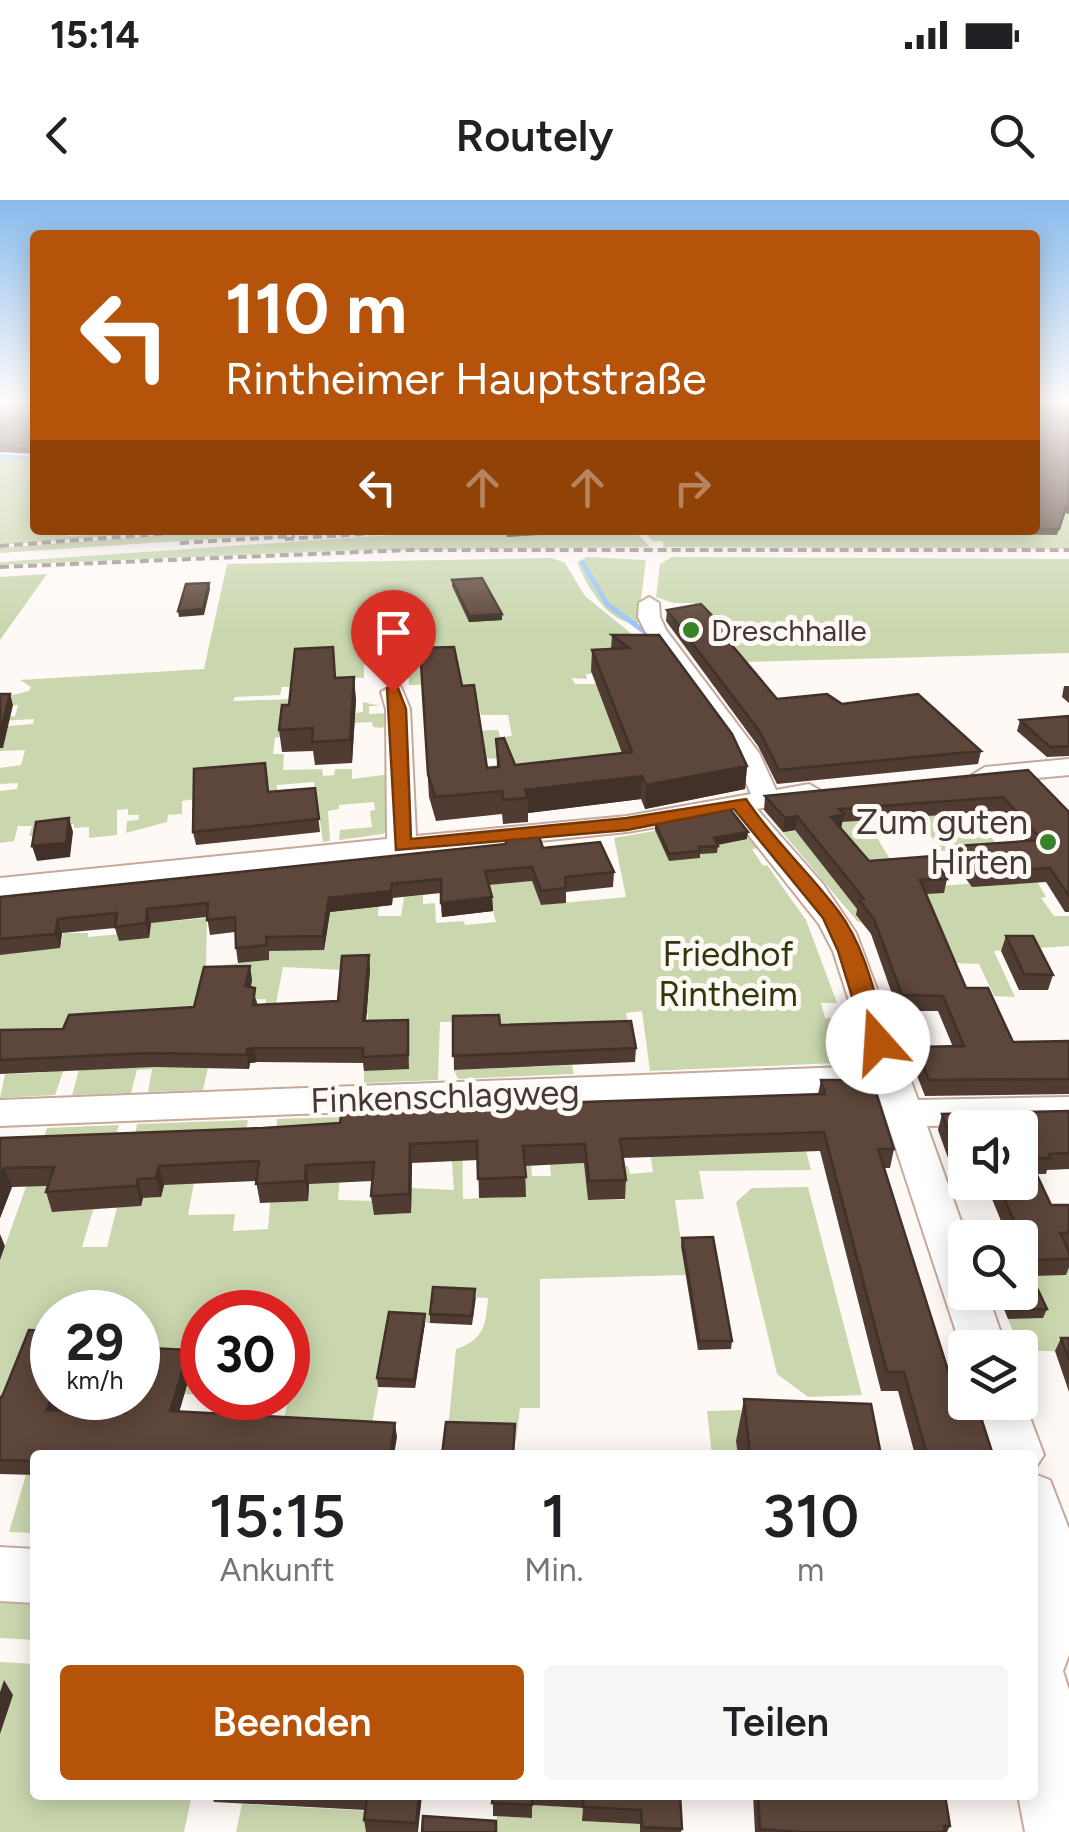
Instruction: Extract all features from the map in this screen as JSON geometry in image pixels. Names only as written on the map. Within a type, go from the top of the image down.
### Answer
[{"type":"street","points":[[650,603],[649,617],[656,631],[746,754],[753,800],[750,820],[832,916],[849,951],[977,1330]]},
{"type":"street","points":[[393,692],[398,709],[402,846]]},
{"type":"street","points":[[959,778],[1069,767]]},
{"type":"street","points":[[0,887],[627,824],[753,800],[840,790]]},
{"type":"street","name":"Finkenschlagweg","points":[[0,1114],[897,1096],[1069,1110]]},
{"type":"street","points":[[1007,1420],[1016,1450]]},
{"type":"street","points":[[1038,1518],[1058,1587],[1038,1646]]},
{"type":"street","points":[[0,1574],[30,1576]]},
{"type":"street","points":[[1038,1665],[1069,1669]]},
{"type":"street","points":[[1038,1712],[1063,1832]]},
{"type":"green space","points":[[0,477],[30,477],[30,535],[122,535],[0,545]]},
{"type":"green space","points":[[1069,501],[1069,549],[663,547],[663,541],[653,541],[648,535],[1040,535],[1040,526]]},
{"type":"green space","points":[[167,535],[272,535],[0,553],[0,548]]},
{"type":"green space","points":[[392,535],[639,535],[650,547],[331,551],[0,562]]},
{"type":"green space","points":[[587,557],[646,560],[638,623],[617,618],[600,602],[577,562]]},
{"type":"green space","points":[[672,557],[1069,559],[1069,653],[745,662],[693,603],[673,603],[656,597],[660,564]]},
{"type":"green space","points":[[552,558],[565,563],[585,596],[665,661],[622,673],[572,678],[575,684],[597,684],[625,759],[487,778],[486,766],[513,764],[513,758],[481,759],[472,731],[498,730],[500,737],[512,736],[508,715],[481,715],[479,707],[460,707],[451,684],[409,685],[409,678],[389,679],[384,664],[364,665],[364,678],[335,677],[282,687],[280,695],[235,697],[233,701],[296,699],[356,713],[363,712],[363,702],[380,706],[369,706],[369,714],[389,713],[383,728],[373,727],[372,722],[355,723],[355,719],[275,738],[273,754],[284,754],[283,770],[322,769],[323,776],[334,775],[335,769],[352,769],[352,779],[391,774],[387,830],[383,834],[339,840],[340,830],[372,827],[370,811],[375,810],[374,802],[339,805],[339,809],[328,811],[330,841],[323,842],[314,782],[277,785],[278,815],[195,799],[182,801],[182,814],[168,815],[167,822],[126,833],[127,821],[138,820],[139,815],[128,815],[128,809],[117,810],[117,835],[89,838],[89,827],[74,828],[74,824],[48,826],[40,836],[29,836],[32,826],[18,826],[14,841],[0,843],[0,791],[17,789],[18,783],[0,784],[0,768],[21,765],[25,750],[0,748],[8,726],[33,724],[34,719],[0,721],[0,717],[15,716],[18,705],[0,706],[0,698],[29,691],[31,687],[20,680],[204,669],[227,564]]},
{"type":"green space","points":[[47,574],[0,640],[0,577]]},
{"type":"green space","points":[[963,792],[980,815],[975,817],[1028,883],[1038,883],[1046,897],[1041,898],[1054,916],[1069,916],[1069,946],[994,951],[1015,997],[994,996],[979,964],[955,963],[856,916],[863,924],[857,921],[772,820],[774,815],[837,823],[865,818],[893,864],[939,886],[979,883],[978,849],[941,851],[917,816]]},
{"type":"green space","name":"Friedhof Rintheim","points":[[706,822],[731,842],[750,838],[759,848],[752,849],[763,866],[767,865],[806,920],[837,1003],[821,1003],[825,1018],[843,1019],[859,1062],[650,1071],[642,1011],[626,1013],[630,1035],[531,1067],[572,1065],[574,1074],[458,1079],[454,1070],[502,1068],[453,1022],[440,1022],[438,1080],[364,1083],[364,1071],[409,1068],[409,1034],[367,1035],[368,1014],[349,1014],[343,970],[283,967],[273,1020],[262,1020],[266,999],[223,1001],[203,1090],[148,1092],[152,1069],[137,1070],[131,1093],[72,1095],[79,1070],[73,1043],[55,1095],[0,1098],[5,1074],[42,1073],[54,1044],[0,1056],[0,935],[60,948],[63,933],[88,933],[88,937],[120,934],[119,941],[149,938],[152,915],[173,921],[207,918],[206,967],[268,960],[268,945],[324,950],[330,912],[365,908],[379,900],[378,916],[401,916],[404,897],[423,895],[423,904],[435,903],[436,923],[464,921],[465,925],[496,922],[486,885],[532,881],[541,905],[626,897],[614,838]]},
{"type":"green space","points":[[793,1100],[811,1170],[699,1171],[704,1199],[675,1200],[686,1275],[540,1279],[540,1408],[520,1408],[516,1441],[447,1438],[456,1349],[473,1341],[482,1330],[488,1298],[434,1295],[430,1323],[390,1321],[370,1436],[301,1450],[277,1450],[284,1420],[310,1420],[310,1290],[180,1290],[180,1367],[160,1369],[160,1290],[30,1290],[30,1373],[0,1411],[0,1260],[47,1128],[119,1125],[82,1247],[107,1247],[117,1207],[141,1206],[143,1198],[161,1197],[132,1153],[137,1124],[248,1120],[243,1148],[200,1151],[188,1215],[235,1214],[233,1231],[268,1229],[277,1119],[377,1116],[344,1129],[338,1200],[375,1201],[375,1215],[410,1213],[411,1188],[454,1190],[449,1125],[462,1112],[463,1199],[525,1196],[522,1152],[527,1110],[532,1176],[551,1176],[550,1164],[586,1163],[588,1200],[624,1200],[620,1167],[628,1166],[630,1174],[653,1172],[644,1117]]},
{"type":"green space","points":[[808,1187],[862,1395],[808,1397],[777,1374],[736,1202],[752,1188]]},
{"type":"green space","points":[[1069,1215],[1069,1352],[1038,1351],[1038,1330],[1012,1330],[1008,1319],[1043,1317],[1038,1306],[1038,1258]]},
{"type":"green space","points":[[741,1410],[738,1450],[711,1450],[707,1411]]},
{"type":"green space","points":[[226,1420],[265,1420],[263,1430],[224,1428]]},
{"type":"green space","points":[[26,1475],[30,1475],[30,1533],[9,1532]]},
{"type":"green space","points":[[0,1593],[30,1595],[30,1640],[0,1638]]},
{"type":"green space","points":[[0,1662],[30,1664],[30,1800],[191,1800],[184,1832],[0,1832]]},
{"type":"green space","points":[[242,1804],[370,1811],[367,1832],[236,1832]]},
{"type":"green space","points":[[532,1805],[583,1808],[583,1821],[640,1824],[640,1832],[496,1832],[497,1816],[531,1818]]},
{"type":"building","points":[[1040,477],[1069,477],[1069,507],[1059,529],[1040,529]]},
{"type":"building","points":[[482,578],[502,614],[469,616],[452,580]]},
{"type":"building","points":[[209,583],[203,609],[178,611],[186,584]]},
{"type":"building","points":[[701,604],[777,699],[827,694],[842,704],[918,694],[981,751],[779,770],[760,732],[667,610]]},
{"type":"building","points":[[612,635],[659,635],[732,734],[747,766],[646,785],[642,776],[525,790],[528,798],[503,800],[502,791],[435,797],[428,774],[420,648],[454,647],[462,686],[474,685],[487,768],[499,767],[496,739],[504,738],[515,765],[632,752],[592,650],[629,648]]},
{"type":"building","points":[[333,647],[335,678],[354,677],[350,740],[312,742],[313,728],[279,730],[282,705],[289,705],[295,649]]},
{"type":"building","points":[[0,694],[10,694],[0,734]]},
{"type":"building","points":[[1069,716],[1069,746],[1050,747],[1020,720]]},
{"type":"building","points":[[265,763],[268,792],[315,788],[319,819],[193,832],[194,769]]},
{"type":"building","points":[[1028,770],[1069,812],[1069,896],[1050,868],[975,873],[956,846],[1042,840],[1003,797],[839,809],[844,814],[831,817],[869,861],[933,856],[947,879],[920,880],[966,988],[988,988],[1013,1042],[1069,1041],[1069,1079],[929,1080],[916,1047],[964,1046],[943,996],[902,995],[874,919],[859,900],[864,899],[797,816],[785,818],[765,796]]},
{"type":"building","points":[[730,809],[748,832],[714,838],[718,846],[699,847],[700,851],[669,854],[655,823]]},
{"type":"building","points":[[69,818],[66,843],[32,846],[36,822]]},
{"type":"building","points":[[537,831],[543,848],[600,842],[614,872],[565,877],[566,888],[541,891],[532,867],[485,871],[492,897],[441,903],[441,879],[392,884],[391,891],[329,898],[323,936],[266,937],[267,945],[250,947],[236,948],[235,917],[207,920],[208,903],[147,909],[146,923],[115,927],[117,913],[58,919],[55,934],[0,939],[0,897],[506,844],[505,834]]},
{"type":"building","points":[[1006,936],[1033,936],[1053,975],[1024,974]]},
{"type":"building","points":[[369,955],[363,1021],[408,1020],[408,1055],[363,1057],[363,1048],[254,1048],[247,1049],[247,1055],[150,1053],[0,1060],[0,1030],[63,1029],[69,1015],[194,1007],[204,967],[250,966],[245,986],[255,988],[253,1005],[338,1001],[342,956]]},
{"type":"building","points":[[499,1015],[500,1025],[631,1021],[636,1048],[453,1056],[453,1016]]},
{"type":"building","points":[[821,1080],[872,1080],[894,1149],[878,1149],[948,1370],[948,1420],[982,1420],[991,1450],[926,1450],[904,1372],[887,1372],[824,1132],[620,1139],[626,1180],[589,1181],[585,1144],[523,1146],[526,1177],[478,1179],[477,1141],[410,1144],[409,1194],[371,1196],[374,1162],[306,1165],[305,1181],[256,1184],[259,1161],[159,1166],[156,1178],[138,1179],[136,1186],[46,1192],[54,1167],[4,1168],[0,1179],[0,1138],[340,1123],[342,1110],[825,1094]]},
{"type":"building","points":[[1069,1111],[1069,1153],[1038,1158],[1038,1112]]},
{"type":"building","points":[[1038,1177],[1051,1205],[1069,1205],[1069,1233],[1060,1233],[1069,1259],[1038,1260],[1038,1220],[1014,1220],[1005,1200],[1038,1200]]},
{"type":"building","points":[[713,1237],[732,1341],[699,1341],[682,1238]]},
{"type":"building","points":[[433,1287],[475,1289],[472,1316],[430,1314]]},
{"type":"building","points":[[1038,1290],[1047,1309],[1038,1309]]},
{"type":"building","points":[[389,1312],[425,1314],[414,1380],[377,1378]]},
{"type":"building","points":[[30,1330],[30,1420],[160,1420],[160,1349],[180,1350],[180,1379],[170,1411],[180,1412],[180,1420],[310,1418],[395,1423],[391,1450],[30,1450],[30,1461],[0,1460],[0,1397]]},
{"type":"building","points":[[1061,1338],[1069,1338],[1069,1360]]},
{"type":"building","points":[[744,1399],[871,1404],[880,1450],[749,1450]]},
{"type":"building","points":[[446,1422],[515,1424],[513,1450],[443,1450]]},
{"type":"building","points":[[367,1800],[418,1800],[416,1823],[364,1820]]},
{"type":"building","points":[[492,1800],[532,1800],[532,1805],[492,1803]]},
{"type":"building","points":[[584,1800],[680,1800],[682,1829],[642,1827],[641,1810],[583,1807]]},
{"type":"building","points":[[758,1800],[946,1800],[950,1826],[944,1826],[945,1832],[760,1829]]},
{"type":"building","points":[[423,1816],[496,1821],[496,1832],[422,1832]]},
{"type":"waterway","points":[[583,563],[606,602]]},
{"type":"waterway","points":[[607,604],[657,641]]},
{"type":"railway","points":[[0,546],[145,535]]},
{"type":"railway","points":[[285,539],[347,535]]},
{"type":"railway","points":[[180,543],[295,536]]},
{"type":"railway","points":[[0,567],[409,550],[1069,550]]},
{"type":"place","name":"Dreschhalle","points":[[691,630]]},
{"type":"place","name":"Zum guten Hirten","points":[[1048,842]]},
{"type":"route","points":[[393,692],[398,709],[402,846],[627,824],[740,802],[750,820],[832,916],[849,951],[878,1042]]}]
